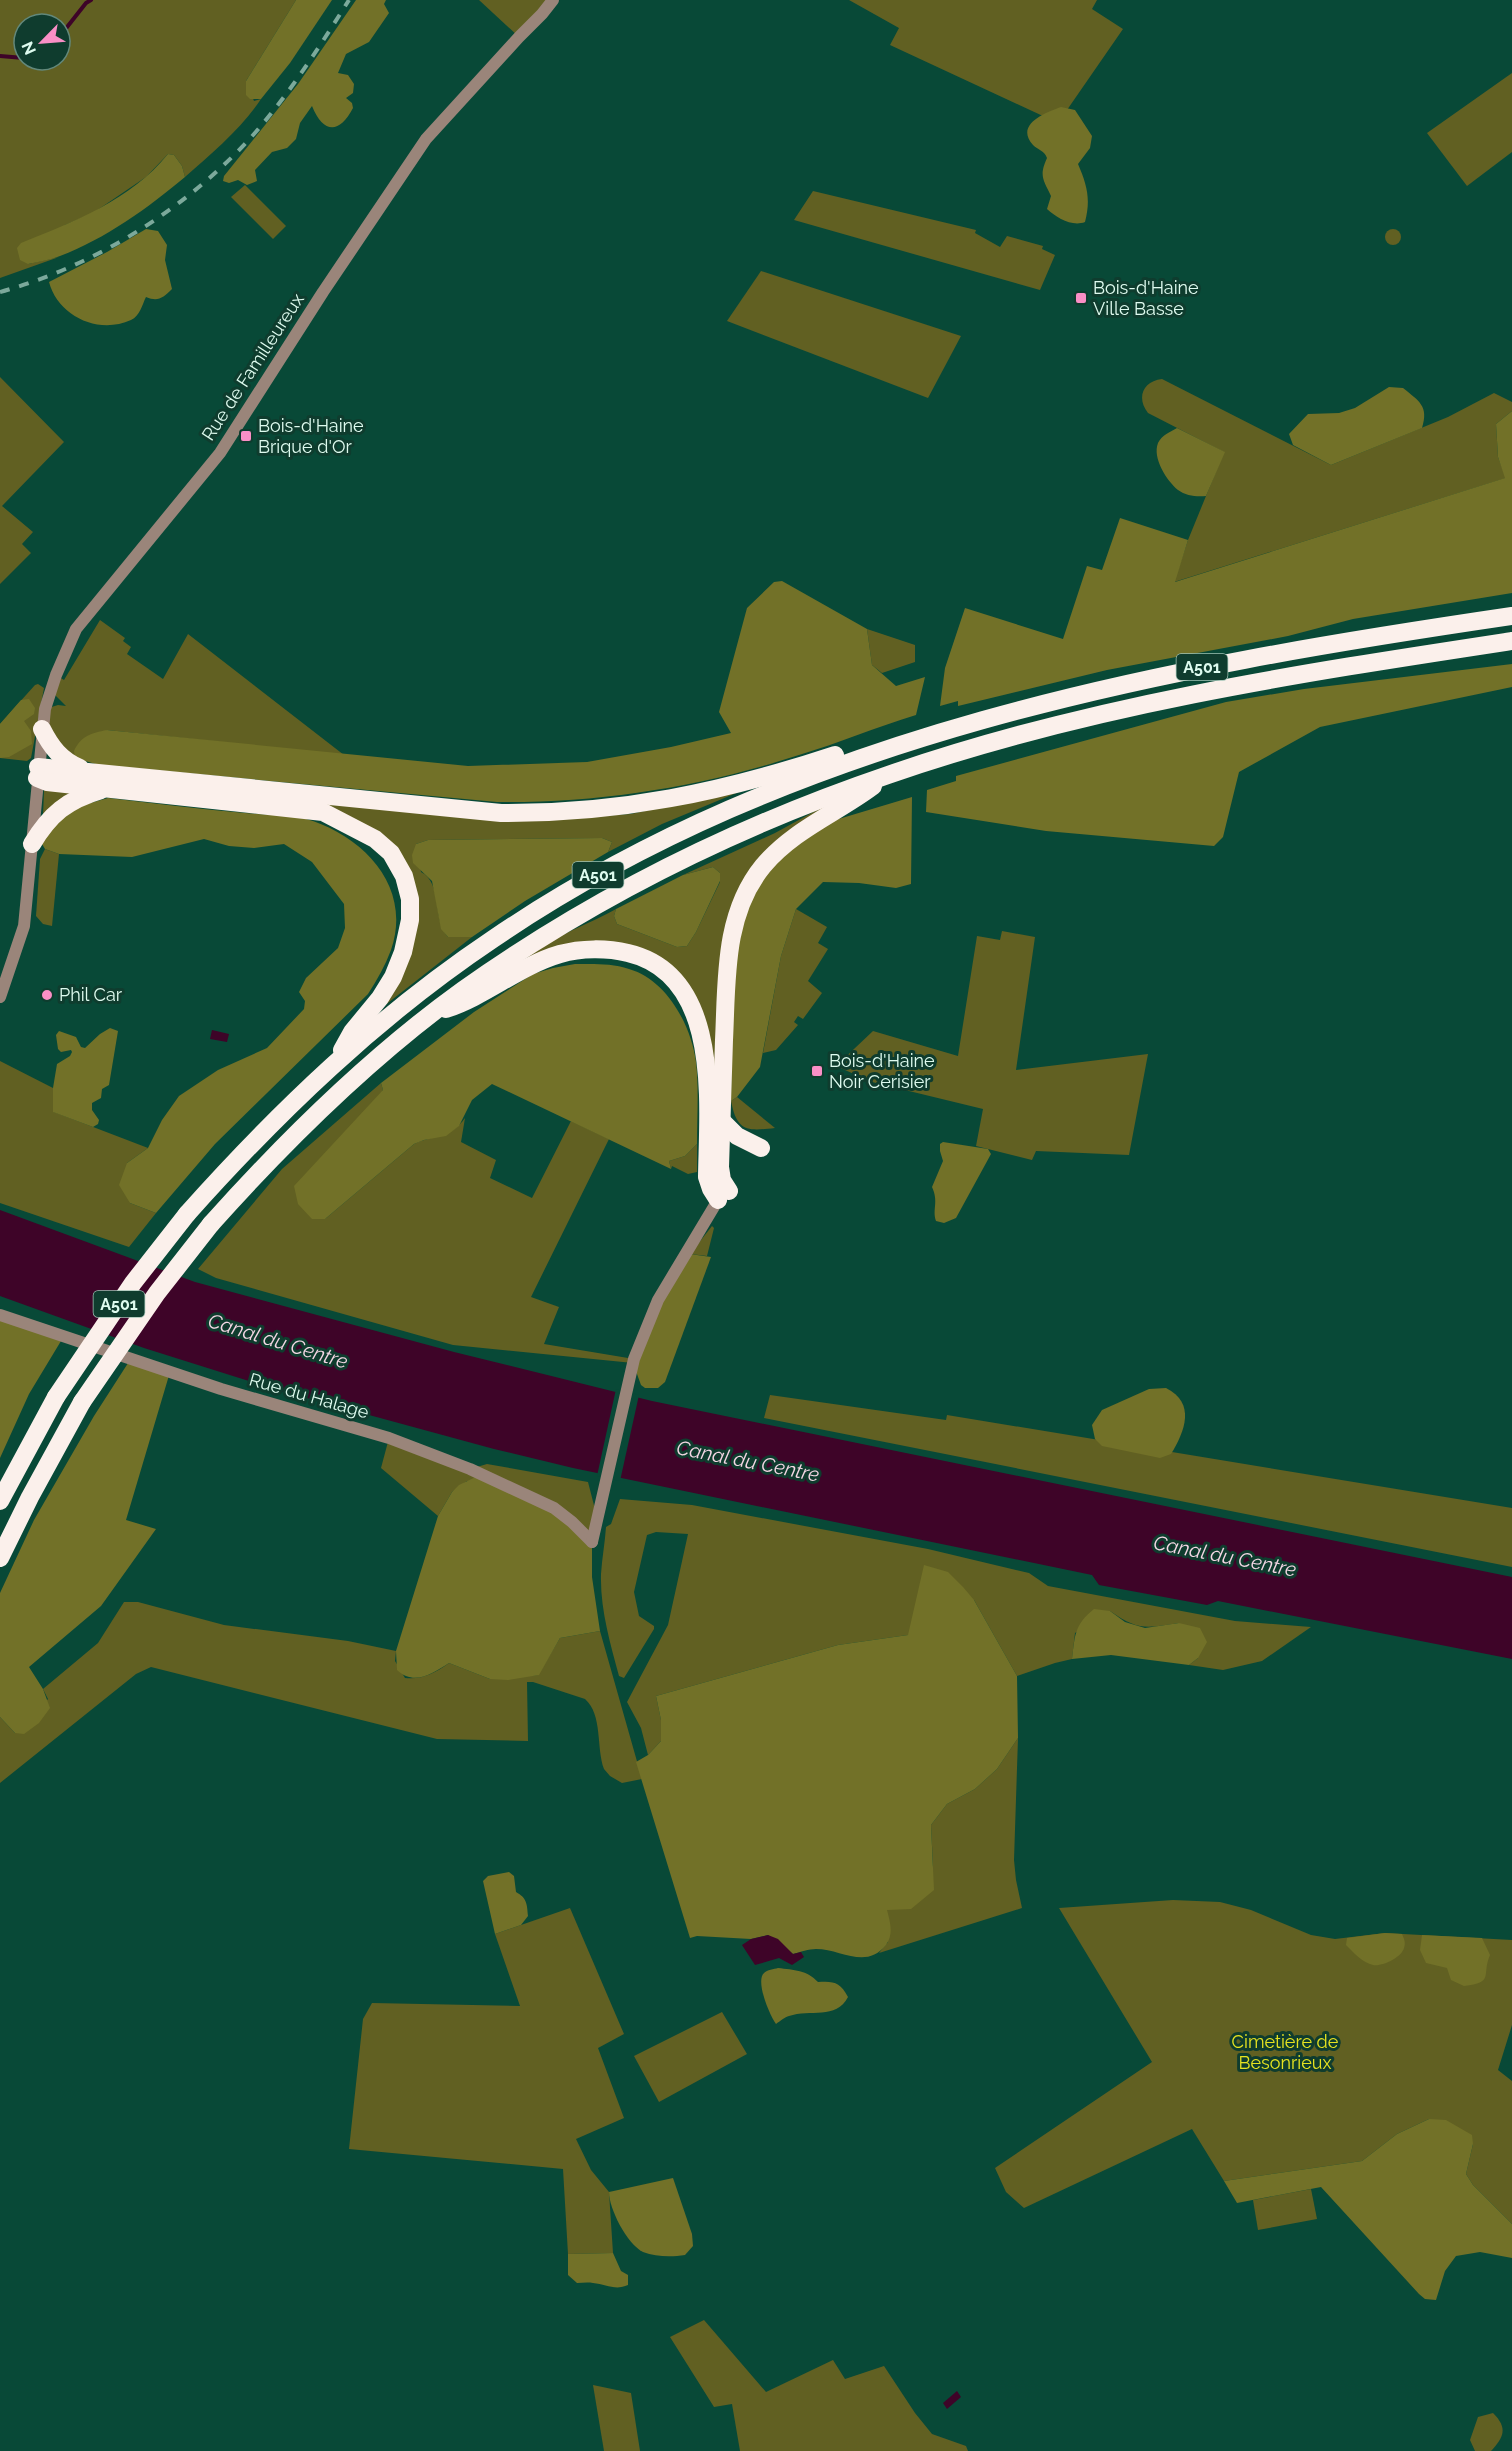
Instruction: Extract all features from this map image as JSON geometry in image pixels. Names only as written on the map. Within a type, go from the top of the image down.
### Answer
[{"type":"highway","name":"A501","points":[[0,1501],[56,1397],[133,1283],[187,1214],[250,1144],[336,1062],[393,1012],[494,938],[595,877],[711,818],[892,746],[958,726],[1065,697],[1179,672],[1340,641],[1512,616]]},
{"type":"highway","name":"A501","points":[[0,1558],[30,1497],[82,1402],[157,1293],[211,1224],[264,1164],[324,1107],[433,1014],[508,959],[613,895],[724,840],[889,774],[957,753],[1073,722],[1181,697],[1343,666],[1512,641]]},
{"type":"highway","points":[[42,729],[60,757],[70,764],[93,773]]},
{"type":"highway","points":[[38,773],[93,773],[501,813],[556,813],[630,807],[707,792],[802,766],[862,746],[892,746]]},
{"type":"highway","points":[[38,773],[47,782],[323,812],[366,833],[391,853],[404,876],[410,899],[410,920],[404,952],[393,977],[380,998],[352,1032],[336,1062]]},
{"type":"highway","points":[[724,1196],[720,1174],[728,961],[740,905],[763,866],[780,849],[826,815],[853,801],[889,774]]},
{"type":"highway","points":[[32,844],[50,818],[71,801],[111,788]]},
{"type":"highway","points":[[433,1014],[469,1001],[514,974],[561,954],[583,950],[616,950],[653,962],[681,989],[701,1032],[708,1081],[707,1177],[711,1189],[724,1196]]},
{"type":"highway","points":[[722,1120],[737,1136],[761,1148]]},
{"type":"street","name":"Rue de Familleureux","points":[[0,997],[24,926],[42,729],[50,690],[76,629],[220,453],[323,292],[426,139],[553,0]]},
{"type":"street","name":"Rue du Halage","points":[[0,1315],[221,1389],[389,1438],[460,1465],[554,1508],[592,1542],[633,1363],[654,1306],[724,1196]]},
{"type":"green space","points":[[0,0],[296,0],[246,81],[254,101],[261,99],[235,131],[185,177],[182,166],[174,155],[168,154],[146,177],[93,213],[65,225],[28,264],[59,257],[0,278]]},
{"type":"green space","points":[[479,0],[553,0],[519,37]]},
{"type":"green space","points":[[849,0],[1097,0],[1092,9],[1123,29],[1058,123],[890,45],[899,28]]},
{"type":"green space","points":[[1512,73],[1512,152],[1467,186],[1427,133]]},
{"type":"green space","points":[[245,185],[286,226],[273,239],[231,197]]},
{"type":"green space","points":[[813,191],[976,230],[975,233],[1000,247],[1007,236],[1043,246],[1042,249],[1055,255],[1040,290],[794,220]]},
{"type":"green space","points":[[1390,229],[1396,229],[1401,237],[1399,243],[1390,245],[1385,240],[1385,234]]},
{"type":"green space","points":[[761,271],[961,336],[928,398],[727,321]]},
{"type":"green space","points":[[0,377],[64,442],[2,506],[33,532],[22,544],[31,553],[0,584]]},
{"type":"green space","points":[[1162,379],[1331,465],[1448,417],[1494,393],[1512,402],[1512,411],[1496,424],[1498,457],[1506,478],[1174,582],[1188,540],[1224,452],[1148,413],[1142,402],[1143,391],[1150,383]]},
{"type":"green space","points":[[100,620],[125,638],[123,641],[131,647],[127,654],[163,679],[188,634],[344,755],[107,730],[75,758],[53,737],[45,709],[58,705],[66,706],[50,690],[56,675],[64,680]]},
{"type":"green space","points":[[867,629],[915,645],[915,662],[882,673],[872,665]]},
{"type":"green space","points":[[38,684],[44,688],[31,758],[27,761],[0,758],[0,724]]},
{"type":"green space","points":[[770,779],[662,824],[608,852],[612,842],[602,838],[428,840],[416,844],[421,872],[432,884],[443,930],[448,937],[472,937],[370,1017],[410,954],[394,849],[290,800],[556,819],[631,814],[708,797]]},
{"type":"green space","points":[[75,789],[43,816],[44,790]]},
{"type":"green space","points":[[828,804],[716,1082],[707,1042],[655,955],[618,943],[517,967],[540,948],[616,909],[614,916],[617,924],[677,947],[687,946],[720,882],[720,873],[713,867],[683,875],[775,833]]},
{"type":"green space","points":[[45,849],[59,854],[52,926],[43,924],[36,916],[40,859]]},
{"type":"green space","points":[[796,909],[827,927],[818,943],[828,949],[808,981],[822,993],[803,1019],[798,1016],[794,1022],[798,1025],[776,1050],[763,1053],[781,956]]},
{"type":"green space","points":[[1002,931],[1035,937],[1016,1070],[1148,1054],[1129,1155],[1036,1151],[1032,1160],[976,1146],[983,1109],[872,1082],[836,1066],[873,1031],[958,1056],[977,936],[1000,940]]},
{"type":"green space","points":[[0,1061],[53,1088],[54,1112],[148,1148],[127,1163],[130,1203],[156,1213],[129,1247],[0,1203]]},
{"type":"green space","points":[[381,1083],[383,1090],[325,1219],[414,1144],[454,1130],[465,1118],[461,1142],[496,1160],[490,1178],[532,1198],[571,1121],[609,1139],[531,1297],[559,1307],[544,1344],[634,1359],[633,1363],[453,1345],[216,1278],[198,1269],[282,1169]]},
{"type":"green space","points":[[737,1097],[775,1128],[750,1129],[740,1124],[736,1119],[731,1101]]},
{"type":"green space","points":[[697,1144],[697,1172],[688,1174],[672,1166],[671,1169],[669,1161],[685,1156]]},
{"type":"green space","points":[[712,1226],[714,1228],[707,1256],[690,1254]]},
{"type":"green space","points":[[770,1395],[946,1420],[947,1415],[1512,1508],[1512,1567],[764,1418]]},
{"type":"green space","points":[[389,1438],[470,1469],[487,1464],[588,1482],[597,1517],[592,1542],[467,1481],[452,1492],[438,1516],[381,1468]]},
{"type":"green space","points":[[620,1499],[692,1505],[928,1549],[1029,1573],[1048,1586],[1235,1621],[1311,1627],[1262,1661],[1223,1670],[1189,1665],[1198,1658],[1179,1623],[1150,1627],[1136,1625],[1110,1611],[1075,1633],[1072,1659],[1017,1676],[974,1600],[908,1635],[838,1645],[656,1696],[661,1720],[661,1741],[648,1755],[641,1728],[627,1702],[668,1625],[688,1534],[656,1532],[647,1535],[634,1592],[639,1616],[654,1626],[654,1629],[624,1678],[619,1676],[604,1613],[601,1574],[606,1527],[611,1524]]},
{"type":"green space","points":[[124,1602],[138,1602],[224,1625],[348,1641],[396,1651],[395,1661],[405,1678],[428,1675],[449,1663],[490,1679],[538,1675],[560,1638],[600,1631],[642,1779],[622,1783],[610,1776],[604,1769],[597,1723],[591,1706],[585,1699],[533,1682],[527,1682],[528,1741],[437,1739],[151,1667],[136,1674],[0,1783],[0,1717],[15,1733],[48,1699],[43,1689],[98,1643]]},
{"type":"green space","points":[[1018,1738],[1014,1860],[1022,1908],[879,1953],[888,1942],[886,1909],[933,1866],[931,1825],[947,1804],[975,1789],[997,1769]]},
{"type":"green space","name":"Cimetière de Besonrieux","points":[[1173,1900],[1220,1902],[1251,1910],[1311,1935],[1335,1939],[1385,1933],[1512,1940],[1512,2025],[1498,2070],[1512,2081],[1512,2224],[1473,2185],[1466,2174],[1473,2144],[1429,2119],[1397,2134],[1362,2161],[1224,2181],[1192,2129],[1024,2208],[1006,2192],[995,2168],[1152,2062],[1059,1908]]},
{"type":"green space","points":[[570,1908],[624,2034],[598,2048],[624,2118],[576,2139],[591,2170],[609,2192],[613,2253],[568,2254],[563,2169],[349,2149],[363,2019],[372,2003],[520,2006],[495,1934]]},
{"type":"green space","points":[[722,2012],[747,2054],[659,2102],[634,2056]]},
{"type":"green space","points":[[1311,2189],[1317,2219],[1258,2230],[1253,2200]]},
{"type":"green space","points":[[704,2320],[766,2392],[833,2360],[845,2379],[884,2366],[932,2434],[966,2446],[968,2451],[740,2451],[732,2404],[714,2407],[670,2337]]},
{"type":"green space","points":[[593,2385],[631,2393],[640,2451],[604,2451]]},
{"type":"green space","points":[[1493,2413],[1501,2423],[1501,2437],[1491,2451],[1475,2451],[1470,2440],[1478,2417]]},
{"type":"shaded area","points":[[296,0],[332,0],[290,63],[261,99],[250,99],[246,95],[246,81]]},
{"type":"shaded area","points":[[356,0],[386,0],[384,4],[389,13],[369,42],[346,54],[338,73],[348,75],[354,84],[353,93],[346,98],[352,103],[353,108],[348,117],[337,126],[326,126],[316,115],[312,106],[300,123],[296,139],[287,148],[272,152],[255,170],[257,181],[247,185],[238,180],[229,183],[223,181],[224,176],[298,84]]},
{"type":"shaded area","points":[[1061,107],[1075,110],[1092,136],[1090,148],[1078,164],[1088,199],[1085,222],[1080,223],[1065,221],[1047,209],[1051,196],[1044,181],[1043,169],[1047,158],[1028,138],[1027,131],[1035,120]]},
{"type":"shaded area","points":[[168,154],[174,155],[182,166],[185,177],[141,211],[110,232],[60,256],[28,264],[20,260],[17,248],[21,243],[81,218],[119,197],[153,170]]},
{"type":"shaded area","points":[[146,229],[158,231],[167,245],[165,260],[172,289],[169,292],[157,299],[146,297],[137,316],[118,324],[93,324],[70,313],[61,304],[49,282]]},
{"type":"shaded area","points":[[1389,387],[1403,388],[1418,401],[1424,414],[1422,428],[1331,465],[1293,445],[1289,434],[1308,414],[1339,413],[1355,408]]},
{"type":"shaded area","points":[[1512,411],[1512,593],[1353,619],[1288,636],[1107,670],[958,706],[958,701],[940,706],[945,668],[965,608],[1063,639],[1087,566],[1102,570],[1120,518],[1188,540],[1175,582],[1505,478],[1498,457],[1496,424]]},
{"type":"shaded area","points":[[1177,428],[1225,452],[1206,496],[1192,496],[1181,492],[1169,481],[1159,462],[1158,443]]},
{"type":"shaded area","points":[[782,581],[867,629],[872,665],[896,686],[925,677],[916,715],[814,750],[725,776],[650,791],[536,802],[497,802],[99,765],[75,758],[74,751],[83,739],[91,734],[107,730],[468,766],[587,762],[671,747],[731,733],[719,712],[747,608],[774,582]]},
{"type":"shaded area","points":[[1512,664],[1512,687],[1320,727],[1239,772],[1223,837],[1214,846],[1046,831],[926,812],[927,790],[956,781],[956,776],[1226,702],[1304,689]]},
{"type":"shaded area","points":[[29,699],[35,708],[34,714],[24,721],[31,731],[32,744],[9,757],[0,758],[0,724],[21,700]]},
{"type":"shaded area","points":[[912,797],[911,884],[896,888],[859,883],[823,882],[796,909],[781,956],[760,1067],[737,1097],[731,1101],[732,966],[745,910],[768,871],[785,854],[832,821]]},
{"type":"shaded area","points":[[108,798],[288,816],[313,821],[333,829],[367,854],[390,887],[395,907],[396,928],[391,950],[368,994],[215,1144],[156,1213],[130,1203],[119,1185],[127,1163],[148,1148],[162,1120],[179,1096],[218,1070],[267,1048],[304,1009],[305,1001],[299,992],[306,978],[338,948],[345,928],[344,904],[312,862],[284,844],[254,848],[229,846],[204,839],[132,857],[59,854],[45,849],[42,844],[48,828],[80,806]]},
{"type":"shaded area","points":[[602,838],[612,842],[608,852],[525,901],[472,937],[448,937],[441,929],[432,881],[413,863],[412,855],[416,844],[428,840]]},
{"type":"shaded area","points":[[713,867],[720,873],[720,881],[687,946],[677,947],[617,924],[614,916],[616,909],[683,875]]},
{"type":"shaded area","points":[[575,964],[616,966],[643,975],[666,994],[683,1019],[696,1062],[697,1144],[685,1156],[669,1161],[671,1169],[492,1084],[472,1100],[459,1126],[446,1136],[414,1144],[325,1219],[312,1219],[298,1204],[294,1186],[383,1090],[381,1083],[474,1012],[533,974]]},
{"type":"shaded area","points":[[110,1028],[118,1031],[109,1085],[102,1089],[101,1098],[92,1103],[92,1110],[99,1120],[98,1124],[93,1127],[53,1112],[53,1088],[57,1064],[70,1056],[72,1052],[71,1050],[61,1052],[58,1049],[56,1035],[59,1031],[76,1037],[81,1047],[85,1048]]},
{"type":"shaded area","points":[[943,1142],[988,1149],[991,1154],[956,1218],[944,1223],[936,1221],[935,1197],[932,1187],[943,1161],[940,1144]]},
{"type":"shaded area","points":[[690,1254],[711,1257],[665,1382],[658,1388],[645,1388],[641,1385],[633,1363],[651,1312]]},
{"type":"shaded area","points":[[0,1315],[64,1336],[29,1394],[0,1458]]},
{"type":"shaded area","points":[[130,1360],[170,1372],[126,1520],[156,1529],[101,1606],[29,1667],[43,1689],[50,1708],[39,1723],[24,1734],[15,1733],[0,1717],[0,1593],[34,1520],[94,1416]]},
{"type":"shaded area","points":[[1166,1388],[1181,1401],[1185,1418],[1180,1436],[1171,1454],[1160,1458],[1102,1446],[1095,1439],[1092,1425],[1102,1410],[1149,1389]]},
{"type":"shaded area","points":[[482,1474],[554,1508],[592,1542],[592,1577],[600,1631],[560,1638],[539,1675],[508,1680],[490,1679],[449,1663],[423,1677],[403,1675],[397,1670],[396,1651],[438,1516],[452,1492],[459,1485]]},
{"type":"shaded area","points":[[924,1565],[948,1572],[974,1600],[1017,1676],[1018,1738],[997,1769],[975,1789],[947,1804],[931,1825],[934,1890],[911,1909],[887,1910],[891,1928],[890,1937],[886,1945],[870,1956],[853,1956],[816,1949],[793,1954],[768,1935],[751,1939],[697,1936],[690,1938],[636,1762],[648,1755],[661,1741],[661,1720],[656,1696],[838,1645],[908,1635]]},
{"type":"shaded area","points":[[1094,1609],[1110,1611],[1125,1622],[1145,1628],[1179,1623],[1200,1628],[1207,1642],[1198,1658],[1189,1665],[1111,1655],[1072,1659],[1079,1626]]},
{"type":"shaded area","points":[[509,1872],[514,1876],[516,1892],[526,1902],[528,1916],[521,1925],[495,1934],[483,1881],[488,1876]]},
{"type":"shaded area","points":[[1385,1933],[1402,1934],[1405,1944],[1400,1955],[1391,1961],[1373,1965],[1358,1957],[1346,1945],[1347,1938]]},
{"type":"shaded area","points":[[1422,1935],[1482,1938],[1490,1955],[1483,1980],[1464,1986],[1451,1980],[1447,1968],[1426,1963],[1420,1950]]},
{"type":"shaded area","points":[[778,1968],[805,1973],[818,1982],[836,1984],[848,1997],[837,2009],[797,2014],[784,2018],[776,2024],[767,2006],[761,1983],[764,1973]]},
{"type":"shaded area","points":[[1429,2119],[1446,2120],[1472,2135],[1473,2144],[1466,2174],[1473,2185],[1512,2224],[1512,2258],[1480,2252],[1456,2256],[1445,2271],[1436,2300],[1425,2299],[1419,2294],[1321,2187],[1237,2203],[1224,2181],[1362,2161],[1397,2134]]},
{"type":"shaded area","points":[[673,2178],[692,2234],[693,2246],[685,2255],[680,2256],[648,2254],[637,2248],[625,2234],[612,2207],[609,2192]]},
{"type":"shaded area","points":[[613,2253],[621,2271],[628,2275],[628,2285],[615,2287],[577,2283],[568,2275],[568,2254]]},
{"type":"water","points":[[212,1030],[229,1034],[227,1042],[210,1039]]},
{"type":"water","name":"Canal du Centre","points":[[0,1210],[195,1282],[454,1352],[652,1401],[1512,1577],[1512,1659],[1218,1601],[1207,1605],[1099,1585],[1092,1575],[573,1468],[281,1391],[144,1348],[0,1296]]},
{"type":"water","points":[[768,1935],[778,1939],[793,1954],[801,1952],[804,1957],[792,1965],[779,1958],[755,1965],[742,1945],[751,1939]]},
{"type":"water","points":[[957,2391],[961,2397],[947,2409],[943,2403]]},
{"type":"pier","points":[[616,1389],[639,1395],[620,1481],[597,1476]]},
{"type":"waterway","points":[[72,21],[91,0]]},
{"type":"waterway","points":[[0,56],[12,57]]},
{"type":"railway","points":[[0,292],[35,281],[105,250],[170,210],[200,186],[254,134],[280,102],[349,0]]},
{"type":"place","name":"Bois-d'Haine Ville Basse","points":[[1081,298]]},
{"type":"place","name":"Bois-d'Haine Brique d'Or","points":[[246,436]]},
{"type":"place","name":"Phil Car","points":[[47,995]]},
{"type":"place","name":"Bois-d'Haine Noir Cerisier","points":[[817,1071]]}]
